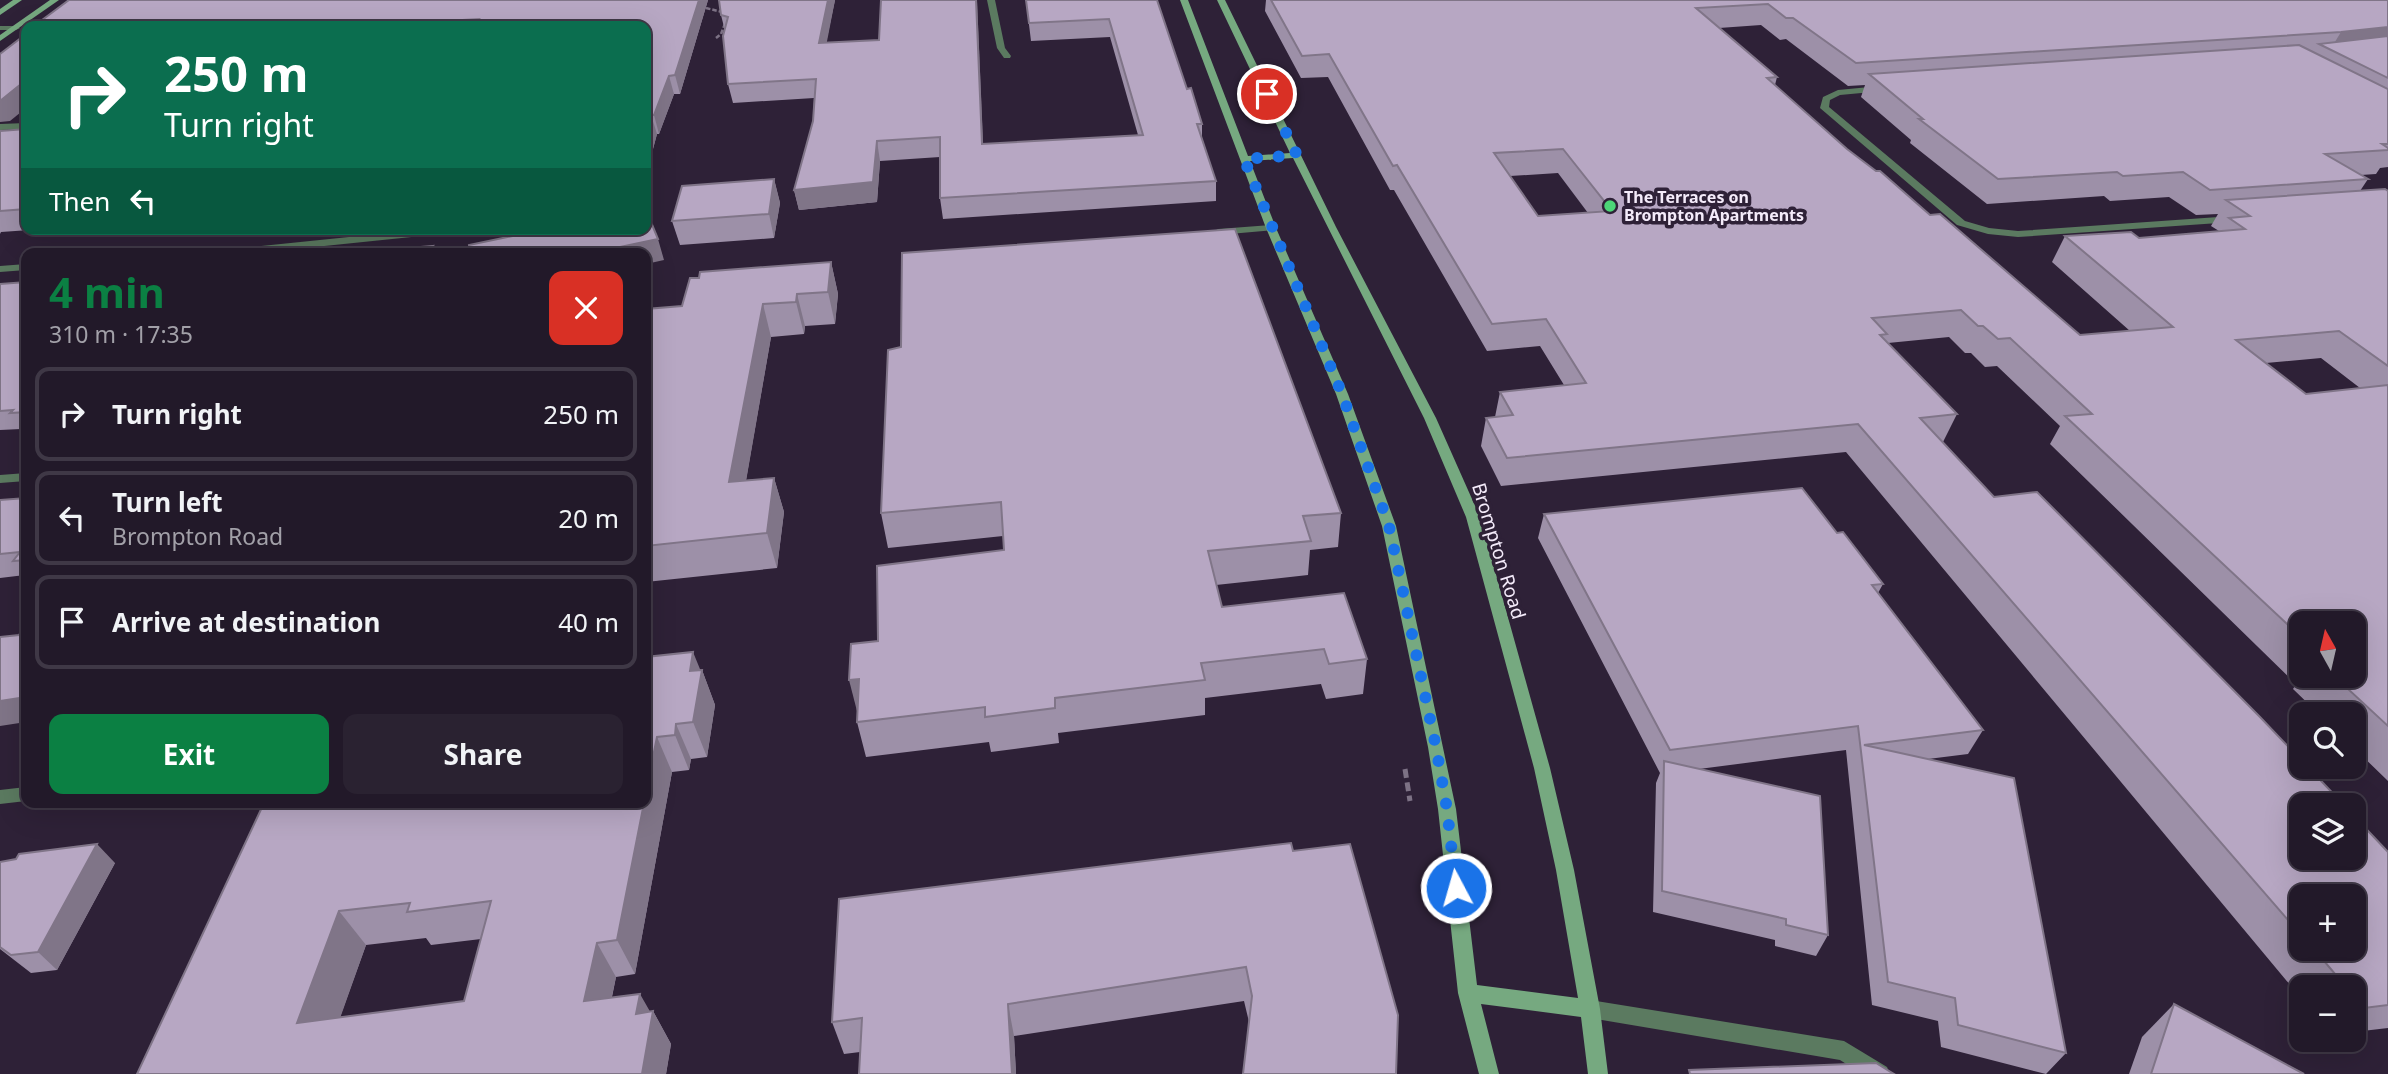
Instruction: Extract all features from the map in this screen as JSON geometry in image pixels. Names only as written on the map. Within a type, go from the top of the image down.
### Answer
[{"type":"street","points":[[0,13],[18,0]]},
{"type":"street","points":[[26,21],[55,0]]},
{"type":"street","points":[[991,0],[1001,48],[1007,56]]},
{"type":"street","points":[[1184,0],[1271,228],[1342,394],[1389,526],[1447,809],[1468,993],[1489,1074]]},
{"type":"street","name":"Brompton Road","points":[[1222,0],[1405,374],[1430,418],[1473,517],[1542,768],[1565,870],[1590,1009],[1598,1074]]},
{"type":"street","points":[[0,39],[21,24]]},
{"type":"street","points":[[0,28],[16,28]]},
{"type":"street","points":[[1887,89],[1831,95],[1826,99],[1824,108],[1961,223],[1988,231],[2018,234],[2250,217]]},
{"type":"street","points":[[0,127],[21,126]]},
{"type":"street","points":[[1244,159],[1297,155]]},
{"type":"street","points":[[1213,233],[1271,228]]},
{"type":"street","points":[[272,248],[400,235]]},
{"type":"street","points":[[0,268],[21,267]]},
{"type":"street","points":[[0,479],[21,477]]},
{"type":"street","points":[[0,797],[21,795]]},
{"type":"street","points":[[1468,993],[1590,1009],[1844,1051],[1880,1074]]},
{"type":"path","points":[[706,8],[728,14],[721,34],[716,38]]},
{"type":"path","points":[[1405,769],[1410,801]]},
{"type":"building","points":[[69,0],[699,0],[675,75],[669,76],[654,115],[651,115],[651,21],[41,21]]},
{"type":"building","points":[[719,0],[828,0],[819,43],[879,40],[881,0],[976,0],[982,144],[1143,135],[1109,19],[1029,23],[1026,0],[1157,0],[1187,89],[1191,88],[1202,124],[1197,124],[1216,181],[940,198],[940,137],[877,141],[873,182],[794,190],[813,121],[816,79],[728,84],[723,36],[728,17],[721,15]]},
{"type":"building","points":[[1271,0],[2388,0],[2388,27],[1856,63],[1793,18],[1786,18],[1768,4],[1696,8],[1777,77],[1767,78],[1847,149],[1876,171],[1880,171],[1930,215],[1940,214],[2080,335],[2173,327],[2065,236],[2131,232],[2139,238],[2245,229],[2229,218],[2250,216],[2226,200],[2385,189],[2388,191],[2388,366],[2339,331],[2236,340],[2306,394],[2388,385],[2388,726],[2366,706],[2366,702],[2362,702],[2347,688],[2366,688],[2366,611],[2289,611],[2289,626],[2065,416],[2092,414],[2010,338],[1998,339],[1983,326],[1978,326],[1961,310],[1872,318],[1887,334],[1880,335],[1957,414],[1920,418],[1994,497],[2037,492],[2289,747],[2289,779],[2319,779],[2333,793],[2289,793],[2289,870],[2366,870],[2366,829],[2388,852],[2388,1005],[2366,1008],[2366,975],[2336,975],[2324,961],[2366,961],[2366,884],[2289,884],[2289,921],[1858,424],[1507,458],[1486,418],[1513,415],[1500,392],[1586,383],[1546,319],[1492,324],[1397,165],[1393,166],[1329,54],[1302,56]],"holes":[[[1563,149],[1612,211],[1538,216],[1494,153]]]},
{"type":"building","points":[[2388,36],[2388,78],[2319,44]]},
{"type":"building","points":[[21,38],[21,84],[0,101],[0,54]]},
{"type":"building","points":[[2299,45],[2388,89],[2388,144],[2382,144],[2388,150],[2325,154],[2368,179],[2210,190],[2183,172],[2123,176],[2117,172],[1998,179],[1919,119],[1923,119],[1869,74]]},
{"type":"building","points":[[21,129],[21,209],[0,211],[0,131]]},
{"type":"building","points":[[774,179],[769,214],[672,221],[682,186]]},
{"type":"building","points":[[651,222],[658,239],[615,248],[469,248],[469,245],[517,235],[651,235]]},
{"type":"building","points":[[1235,229],[1341,513],[1303,516],[1311,541],[1208,551],[1222,607],[1344,593],[1367,659],[1329,664],[1324,649],[1201,663],[1205,680],[1055,698],[1055,708],[985,717],[985,707],[857,722],[859,679],[849,680],[851,644],[878,641],[877,566],[1004,550],[1001,502],[881,513],[888,350],[901,347],[902,253]]},
{"type":"building","points":[[831,262],[828,292],[797,294],[796,302],[763,304],[729,482],[774,478],[767,533],[651,545],[651,309],[682,306],[690,278],[699,278],[700,272]]},
{"type":"building","points":[[21,282],[21,412],[0,411],[0,284]]},
{"type":"building","points":[[1802,488],[1837,533],[1843,532],[1883,584],[1872,585],[1983,730],[1864,745],[2014,778],[2066,1053],[1958,1025],[1955,998],[1888,982],[1858,726],[1670,750],[1544,514]]},
{"type":"building","points":[[21,498],[21,560],[13,561],[20,552],[0,554],[0,500]]},
{"type":"building","points":[[21,632],[21,698],[0,701],[0,637],[19,635]]},
{"type":"building","points":[[693,652],[690,671],[702,670],[693,722],[676,724],[675,735],[657,737],[651,767],[651,656]]},
{"type":"building","points":[[1664,761],[1820,796],[1828,935],[1786,925],[1786,919],[1662,891]]},
{"type":"building","points":[[262,808],[643,808],[617,940],[597,943],[584,1001],[640,994],[636,1014],[653,1011],[642,1074],[137,1074]],"holes":[[[491,901],[464,1001],[297,1023],[339,911],[410,903],[407,912]]]},
{"type":"building","points":[[1291,843],[1293,851],[1350,844],[1398,1015],[1396,1074],[1243,1074],[1252,996],[1246,967],[1008,1004],[1012,1074],[859,1074],[862,1018],[832,1022],[839,899]]},
{"type":"building","points":[[97,844],[38,952],[11,955],[0,947],[0,862],[16,859],[19,854]]},
{"type":"building","points":[[2174,1004],[2304,1074],[2151,1074]]},
{"type":"building","points":[[1876,1063],[1894,1074],[1690,1074],[1689,1070]]},
{"type":"place","name":"The Terraces on Brompton Apartments","points":[[1610,206]]},
{"type":"route","points":[[1267,94],[1297,155],[1244,159],[1342,394],[1389,526],[1436,747],[1447,809],[1456,888]]}]
